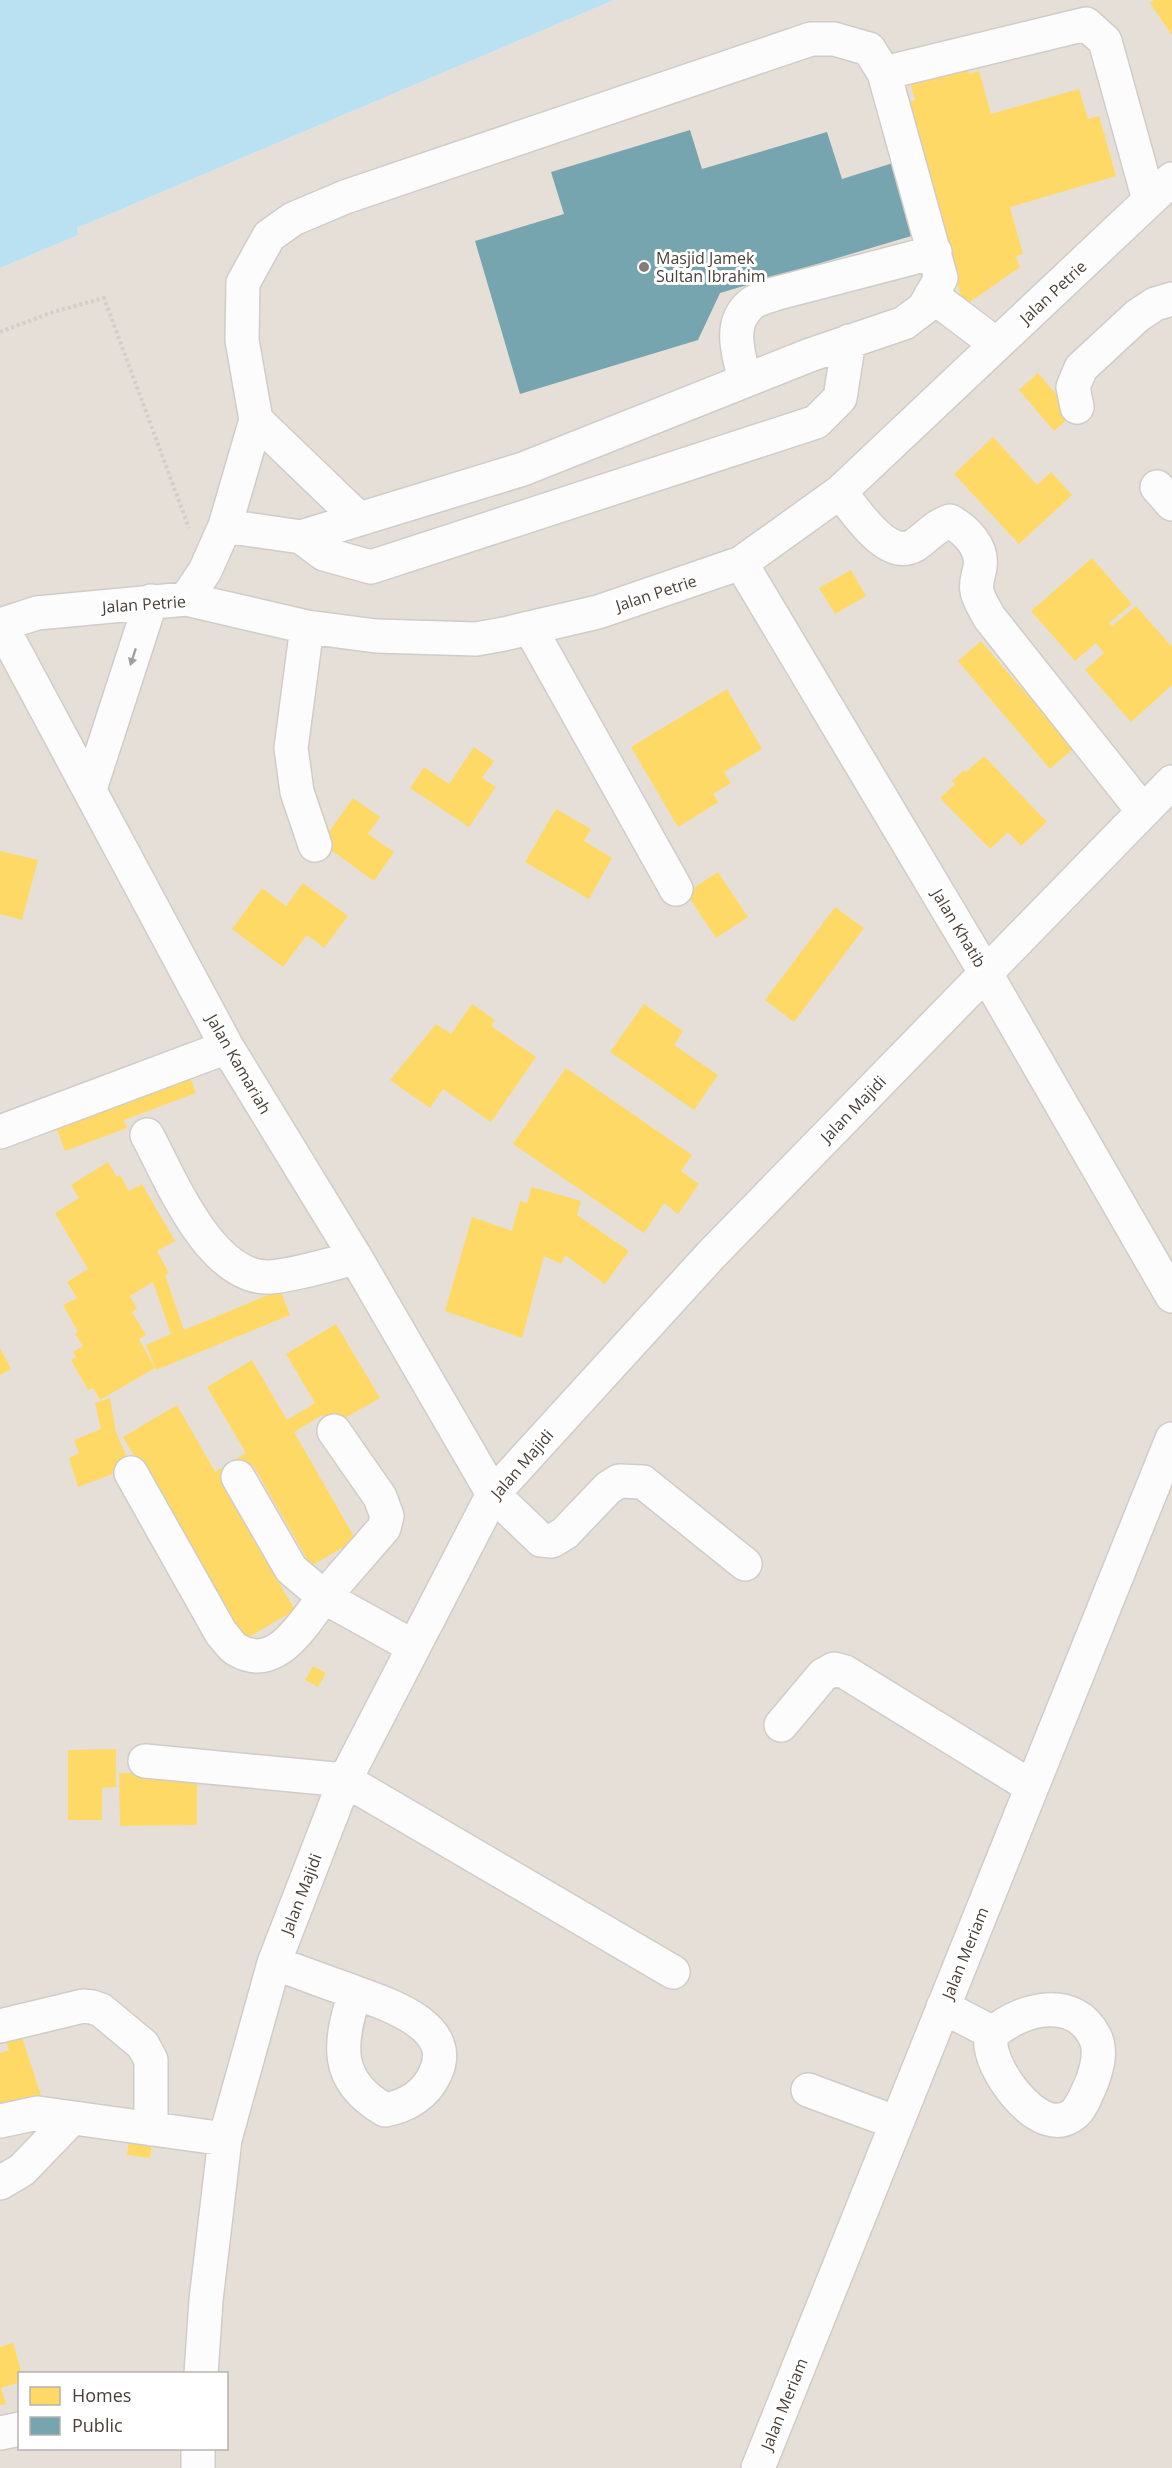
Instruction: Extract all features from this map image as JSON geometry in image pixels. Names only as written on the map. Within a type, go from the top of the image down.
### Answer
[{"type":"street","points":[[884,73],[1086,24],[1105,41],[1161,189]]},
{"type":"street","points":[[186,599],[204,571],[225,526],[256,420],[242,340],[243,282],[269,236],[293,219],[345,197],[811,39],[834,39],[868,49],[884,73],[941,278],[924,308],[904,323],[849,341],[523,469],[301,537],[225,526]]},
{"type":"street","name":"Jalan Petrie","points":[[1,625],[37,613],[186,599],[308,627],[375,636],[476,639],[598,612],[741,563],[840,492],[1161,189]]},
{"type":"street","points":[[745,381],[735,338],[741,317],[752,303],[774,294],[935,252]]},
{"type":"street","points":[[931,295],[996,344]]},
{"type":"street","points":[[1077,406],[1073,387],[1081,369],[1137,316],[1155,304],[1172,299]]},
{"type":"street","points":[[301,537],[324,554],[371,567],[816,422],[840,398],[849,341]]},
{"type":"street","points":[[256,420],[359,519]]},
{"type":"street","points":[[840,492],[880,539],[897,549],[913,546],[940,525],[950,522],[972,541],[979,549],[981,557],[976,582],[977,593],[989,617],[1143,811]]},
{"type":"street","name":"Jalan Khatib","points":[[741,563],[985,972],[1172,1296]]},
{"type":"street","points":[[90,789],[151,601]]},
{"type":"street","name":"Jalan Kamariah","points":[[1,625],[227,1047],[356,1258],[493,1494],[541,1540],[552,1541],[565,1533],[608,1488],[619,1481],[643,1482],[745,1564]]},
{"type":"street","points":[[308,627],[291,748],[297,792],[315,845]]},
{"type":"street","points":[[530,628],[676,889]]},
{"type":"street","name":"Jalan Majidi","points":[[201,2372],[206,2300],[225,2139],[274,1963],[345,1780],[493,1494],[711,1255],[1172,782]]},
{"type":"street","points":[[0,1132],[227,1047]]},
{"type":"street","points":[[147,1135],[191,1216],[221,1257],[242,1271],[269,1277],[356,1258]]},
{"type":"street","points":[[131,1473],[221,1633],[237,1650],[255,1655],[270,1655],[282,1649],[384,1528],[387,1516],[380,1497],[334,1431]]},
{"type":"street","name":"Jalan Meriam","points":[[758,2468],[1172,1439]]},
{"type":"street","points":[[238,1477],[291,1569],[324,1597],[414,1647]]},
{"type":"street","points":[[781,1725],[823,1676],[834,1669],[845,1672],[1032,1787]]},
{"type":"street","points":[[145,1761],[345,1780],[673,1972]]},
{"type":"street","points":[[274,1963],[356,1993]]},
{"type":"street","points":[[0,2026],[83,2006],[101,2010],[143,2045],[151,2060],[151,2129]]},
{"type":"street","points":[[943,2007],[993,2033]]},
{"type":"street","points":[[808,2090],[897,2123]]},
{"type":"street","points":[[0,2121],[32,2113],[225,2139]]},
{"type":"street","points":[[0,2183],[22,2170],[72,2118]]},
{"type":"street","points":[[0,2433],[18,2429]]},
{"type":"street","points":[[198,2450],[198,2468]]},
{"type":"path","points":[[0,332],[53,312],[104,298],[204,571]]},
{"type":"shaded area","points":[[614,0],[1172,0],[1172,2468],[0,2468],[0,268],[78,235],[77,228]]},
{"type":"water","points":[[0,0],[614,0],[77,228],[78,235],[0,268]]},
{"type":"building: Homes","points":[[1154,0],[1172,0],[1172,35],[1150,3]]},
{"type":"building: Homes","points":[[965,59],[969,74],[979,71],[991,114],[1079,89],[1088,119],[1099,116],[1116,176],[1010,207],[1023,254],[1016,256],[1020,267],[964,306],[906,103],[915,100],[908,76]]},
{"type":"building: Homes","points":[[1038,373],[1073,414],[1054,431],[1019,390]]},
{"type":"building: Homes","points":[[993,437],[1037,485],[1051,472],[1072,495],[1019,544],[954,474]]},
{"type":"building: Homes","points":[[1092,558],[1132,604],[1109,623],[1112,626],[1136,606],[1172,647],[1172,685],[1131,722],[1085,670],[1104,653],[1096,643],[1075,661],[1031,611]]},
{"type":"building: Homes","points":[[851,570],[866,596],[835,614],[819,588]]},
{"type":"building: Homes","points":[[981,641],[1073,749],[1050,769],[958,661]]},
{"type":"building: Homes","points":[[727,689],[762,749],[724,772],[731,783],[713,794],[719,802],[678,827],[631,747]]},
{"type":"building: Homes","points":[[474,747],[494,761],[482,778],[496,787],[469,827],[410,788],[424,767],[449,784]]},
{"type":"building: Homes","points":[[984,756],[1047,822],[1021,846],[1008,832],[990,849],[940,798],[955,784],[952,781]]},
{"type":"building: Homes","points":[[353,798],[380,817],[368,834],[394,852],[374,881],[321,843]]},
{"type":"building: Homes","points":[[556,809],[591,829],[584,841],[612,858],[589,899],[525,862]]},
{"type":"building: Homes","points":[[0,851],[38,860],[22,920],[0,914]]},
{"type":"building: Homes","points":[[718,872],[748,917],[716,938],[686,893]]},
{"type":"building: Homes","points":[[303,883],[348,916],[324,948],[307,935],[283,967],[232,929],[262,888],[286,906]]},
{"type":"building: Homes","points":[[835,907],[864,928],[794,1022],[765,1000]]},
{"type":"building: Homes","points":[[472,1004],[495,1020],[491,1026],[536,1057],[491,1122],[443,1089],[430,1108],[390,1080],[436,1024],[451,1034]]},
{"type":"building: Homes","points":[[644,1004],[683,1031],[674,1045],[718,1075],[694,1110],[610,1052]]},
{"type":"building: Homes","points":[[186,1066],[196,1093],[124,1120],[127,1128],[65,1151],[52,1117]]},
{"type":"building: Homes","points":[[566,1068],[692,1155],[681,1171],[699,1184],[678,1214],[664,1203],[644,1233],[513,1144]]},
{"type":"building: Homes","points":[[108,1162],[117,1177],[120,1175],[129,1191],[142,1184],[175,1241],[157,1251],[169,1273],[165,1275],[184,1330],[280,1290],[290,1315],[156,1370],[146,1345],[171,1334],[153,1282],[130,1296],[137,1309],[132,1312],[146,1335],[139,1339],[155,1368],[100,1400],[93,1388],[88,1390],[71,1360],[76,1357],[73,1352],[83,1346],[75,1334],[78,1332],[63,1305],[77,1298],[67,1282],[88,1269],[55,1213],[79,1198],[71,1185]]},
{"type":"building: Homes","points":[[532,1187],[581,1201],[577,1215],[629,1251],[605,1284],[565,1255],[561,1264],[544,1256],[522,1338],[445,1311],[472,1217],[512,1231],[520,1201],[527,1203]]},
{"type":"building: Homes","points":[[336,1324],[380,1398],[329,1427],[322,1415],[294,1432],[356,1540],[311,1566],[253,1465],[221,1483],[295,1610],[242,1641],[123,1437],[177,1405],[215,1472],[246,1453],[207,1387],[252,1360],[287,1420],[315,1403],[286,1354]]},
{"type":"building: Homes","points":[[0,1348],[11,1369],[0,1375]]},
{"type":"building: Homes","points":[[110,1398],[116,1432],[131,1467],[78,1487],[69,1458],[79,1453],[74,1440],[101,1429],[95,1403]]},
{"type":"building: Homes","points":[[313,1666],[326,1673],[318,1687],[305,1680]]},
{"type":"building: Homes","points":[[116,1749],[116,1787],[102,1788],[102,1820],[68,1820],[68,1750]]},
{"type":"building: Homes","points":[[119,1773],[197,1773],[197,1825],[120,1826]]},
{"type":"building: Homes","points":[[21,2034],[41,2095],[3,2109],[0,2136],[0,2053],[9,2050],[5,2039]]},
{"type":"building: Homes","points":[[130,2133],[153,2136],[150,2158],[127,2155]]},
{"type":"building: Homes","points":[[13,2343],[21,2372],[18,2372],[18,2383],[1,2388],[6,2404],[0,2405],[0,2347]]},
{"type":"building: Public","name":"Masjid Jamek Sultan Ibrahim","points":[[690,130],[702,169],[827,132],[842,179],[896,162],[918,234],[720,293],[698,340],[520,394],[475,241],[564,214],[551,172]]},
{"type":"place","name":"Masjid Jamek Sultan Ibrahim","points":[[644,267]]}]
